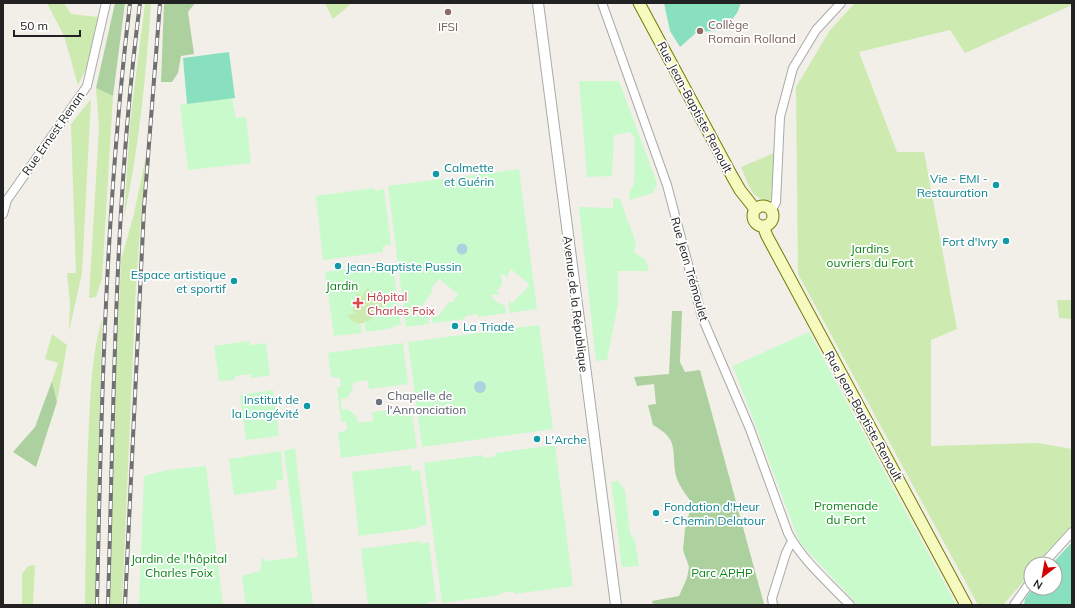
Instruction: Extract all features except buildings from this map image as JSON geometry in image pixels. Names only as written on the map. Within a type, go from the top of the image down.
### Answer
[{"type":"main road","name":"Rue Jean-Baptiste Renoult","points":[[639,3],[732,176],[755,209]]},
{"type":"main road","points":[[764,205],[772,210],[773,220],[769,225],[763,226],[755,222],[753,215],[755,209],[764,205]]},
{"type":"main road","name":"Rue Jean-Baptiste Renoult","points":[[763,226],[774,250],[966,605]]},
{"type":"street","name":"Rue Ernest Renan","points":[[3,214],[7,200],[87,86],[106,3]]},
{"type":"street","name":"Avenue de la République","points":[[538,3],[616,605]]},
{"type":"street","name":"Rue Jean Trémoulet","points":[[602,3],[667,185],[702,318],[750,429],[792,541],[813,566],[850,605]]},
{"type":"street","points":[[772,210],[776,202],[780,117],[793,68],[816,30],[841,3]]},
{"type":"street","points":[[1050,556],[1072,532]]},
{"type":"street","points":[[773,605],[772,598],[786,553],[792,541]]},
{"type":"street","points":[[1014,605],[1023,592]]},
{"type":"green space","points":[[47,3],[64,3],[71,14],[98,17],[87,67],[78,85],[64,36]]},
{"type":"green space","points":[[115,3],[125,3],[113,96],[96,88]]},
{"type":"green space","points":[[145,3],[151,3],[147,57],[138,138],[124,218],[130,123]]},
{"type":"green space","points":[[164,3],[195,3],[188,12],[194,54],[181,56],[178,73],[172,82],[161,82]]},
{"type":"green space","points":[[325,3],[352,3],[333,19]]},
{"type":"green space","points":[[664,3],[741,3],[737,13],[730,22],[715,31],[697,32],[680,47],[670,31]]},
{"type":"green space","name":"Jardins ouvriers du Fort","points":[[855,3],[1072,3],[1072,5],[965,53],[950,30],[859,52],[897,152],[924,152],[957,329],[931,340],[931,446],[1038,443],[1072,449],[1072,525],[1046,556],[1023,556],[1023,582],[1003,605],[978,605],[798,274],[796,87],[830,30]]},
{"type":"green space","points":[[229,52],[235,98],[187,104],[183,58]]},
{"type":"green space","points":[[579,81],[619,81],[657,183],[653,193],[630,200],[629,192],[634,184],[635,138],[630,132],[614,135],[612,176],[587,177]]},
{"type":"green space","points":[[96,88],[113,96],[102,279],[96,297],[89,298],[99,127]]},
{"type":"green space","points":[[232,98],[236,118],[246,117],[251,163],[188,170],[180,105]]},
{"type":"green space","points":[[91,99],[82,273],[69,332],[70,303],[67,273],[76,273],[71,124]]},
{"type":"green space","points":[[774,153],[773,197],[771,200],[765,200],[755,195],[741,167]]},
{"type":"green space","points":[[146,156],[136,284],[122,605],[110,605],[116,370],[121,260],[134,214]]},
{"type":"green space","points":[[519,169],[537,309],[510,313],[508,300],[512,303],[530,285],[511,269],[507,277],[501,273],[502,284],[497,291],[500,294],[491,295],[495,301],[505,306],[506,313],[478,317],[478,314],[465,316],[465,319],[433,323],[431,314],[434,316],[441,315],[440,314],[449,302],[452,303],[458,294],[439,279],[431,289],[433,291],[421,307],[420,305],[414,316],[428,315],[429,324],[406,327],[388,186],[447,178],[447,181],[460,179],[460,177]]},
{"type":"green space","points":[[374,188],[375,191],[384,189],[391,245],[383,246],[383,252],[323,260],[316,196]]},
{"type":"green space","points":[[613,198],[620,199],[636,243],[634,252],[646,260],[649,271],[618,271],[618,304],[607,360],[596,361],[579,207],[613,208]]},
{"type":"green space","name":"Jardin","points":[[384,264],[385,267],[393,266],[401,325],[393,326],[393,328],[366,332],[364,320],[368,322],[385,303],[367,288],[362,296],[356,292],[358,302],[352,310],[356,313],[347,315],[352,321],[361,325],[362,333],[334,336],[325,272]]},
{"type":"green space","name":"Jardin","points":[[382,267],[395,319],[334,327],[327,274]]},
{"type":"green space","points":[[1057,300],[1072,300],[1072,319],[1059,318]]},
{"type":"green space","name":"Parc APHP","points":[[672,311],[682,311],[680,362],[685,372],[700,370],[764,604],[653,605],[652,601],[679,596],[687,578],[689,567],[683,550],[685,529],[692,503],[677,480],[674,452],[671,441],[662,430],[653,425],[648,405],[656,404],[654,384],[637,386],[634,377],[669,374]]},
{"type":"green space","points":[[102,319],[95,605],[85,605],[87,468],[90,396],[94,357]]},
{"type":"green space","points":[[539,325],[553,429],[422,447],[408,342]]},
{"type":"green space","name":"Promenade du Fort","points":[[809,332],[956,605],[858,605],[800,543],[733,366]]},
{"type":"green space","points":[[52,334],[67,345],[57,402],[52,381],[58,363],[45,359]]},
{"type":"green space","points":[[249,341],[250,345],[266,343],[270,375],[251,378],[251,374],[235,376],[235,380],[219,381],[214,346]]},
{"type":"green space","points":[[403,343],[408,384],[369,389],[368,380],[355,382],[352,385],[353,389],[347,398],[341,399],[342,410],[348,409],[356,416],[359,423],[373,421],[372,412],[411,407],[417,448],[341,458],[338,433],[347,430],[346,422],[341,422],[337,387],[341,387],[340,378],[331,377],[328,353]]},
{"type":"green space","points":[[52,381],[57,402],[36,467],[13,452],[35,427]]},
{"type":"green space","points":[[273,390],[279,436],[246,440],[240,395]]},
{"type":"green space","points":[[555,445],[573,586],[514,594],[514,591],[501,593],[500,595],[442,603],[424,463],[483,455],[483,458],[496,456],[496,453]]},
{"type":"green space","points":[[295,448],[313,605],[246,605],[242,576],[260,571],[262,558],[268,561],[298,557],[284,451]]},
{"type":"green space","points":[[281,451],[283,480],[276,481],[277,489],[234,495],[229,459]]},
{"type":"green space","points":[[411,465],[412,471],[420,470],[427,525],[418,526],[419,528],[359,536],[352,472]]},
{"type":"green space","name":"Jardin de l'hôpital Charles Foix","points":[[206,466],[223,605],[139,605],[144,476],[167,470]]},
{"type":"green space","points":[[618,481],[625,490],[630,533],[635,540],[639,566],[622,567],[611,482]]},
{"type":"green space","points":[[420,541],[421,544],[429,542],[436,601],[428,602],[428,605],[368,605],[361,549]]},
{"type":"green space","points":[[1072,542],[1072,605],[1024,605],[1027,596],[1063,596],[1063,556],[1059,556]]},
{"type":"green space","points":[[35,565],[33,605],[22,605],[22,574],[28,566]]},
{"type":"water","points":[[462,243],[466,245],[468,249],[466,253],[462,255],[458,253],[456,249],[458,245]]},
{"type":"water","points":[[478,381],[482,381],[486,387],[482,393],[478,393],[474,389],[474,385]]},
{"type":"railway","points":[[97,605],[100,454],[110,228],[115,153],[130,3]]},
{"type":"railway","points":[[108,605],[116,304],[120,228],[131,78],[140,3]]},
{"type":"railway","points":[[125,605],[144,208],[160,3]]},
{"type":"place","name":"IFSI","points":[[448,12]]},
{"type":"place","name":"Collège Romain Rolland","points":[[700,31]]},
{"type":"place","name":"Calmette et Guérin","points":[[436,174]]},
{"type":"place","name":"Vie - EMI - Restauration","points":[[996,185]]},
{"type":"place","name":"Fort d'Ivry","points":[[1006,241]]},
{"type":"place","name":"Jean-Baptiste Pussin","points":[[338,266]]},
{"type":"place","name":"Espace artistique et sportif","points":[[234,281]]},
{"type":"place","name":"Hôpital Charles Foix","points":[[358,303]]},
{"type":"place","name":"La Triade","points":[[455,326]]},
{"type":"place","name":"Chapelle de l'Annonciation","points":[[379,402]]},
{"type":"place","name":"Institut de la Longévité","points":[[307,406]]},
{"type":"place","name":"L'Arche","points":[[537,439]]},
{"type":"place","name":"Fondation d'Heur - Chemin Delatour","points":[[656,513]]}]
